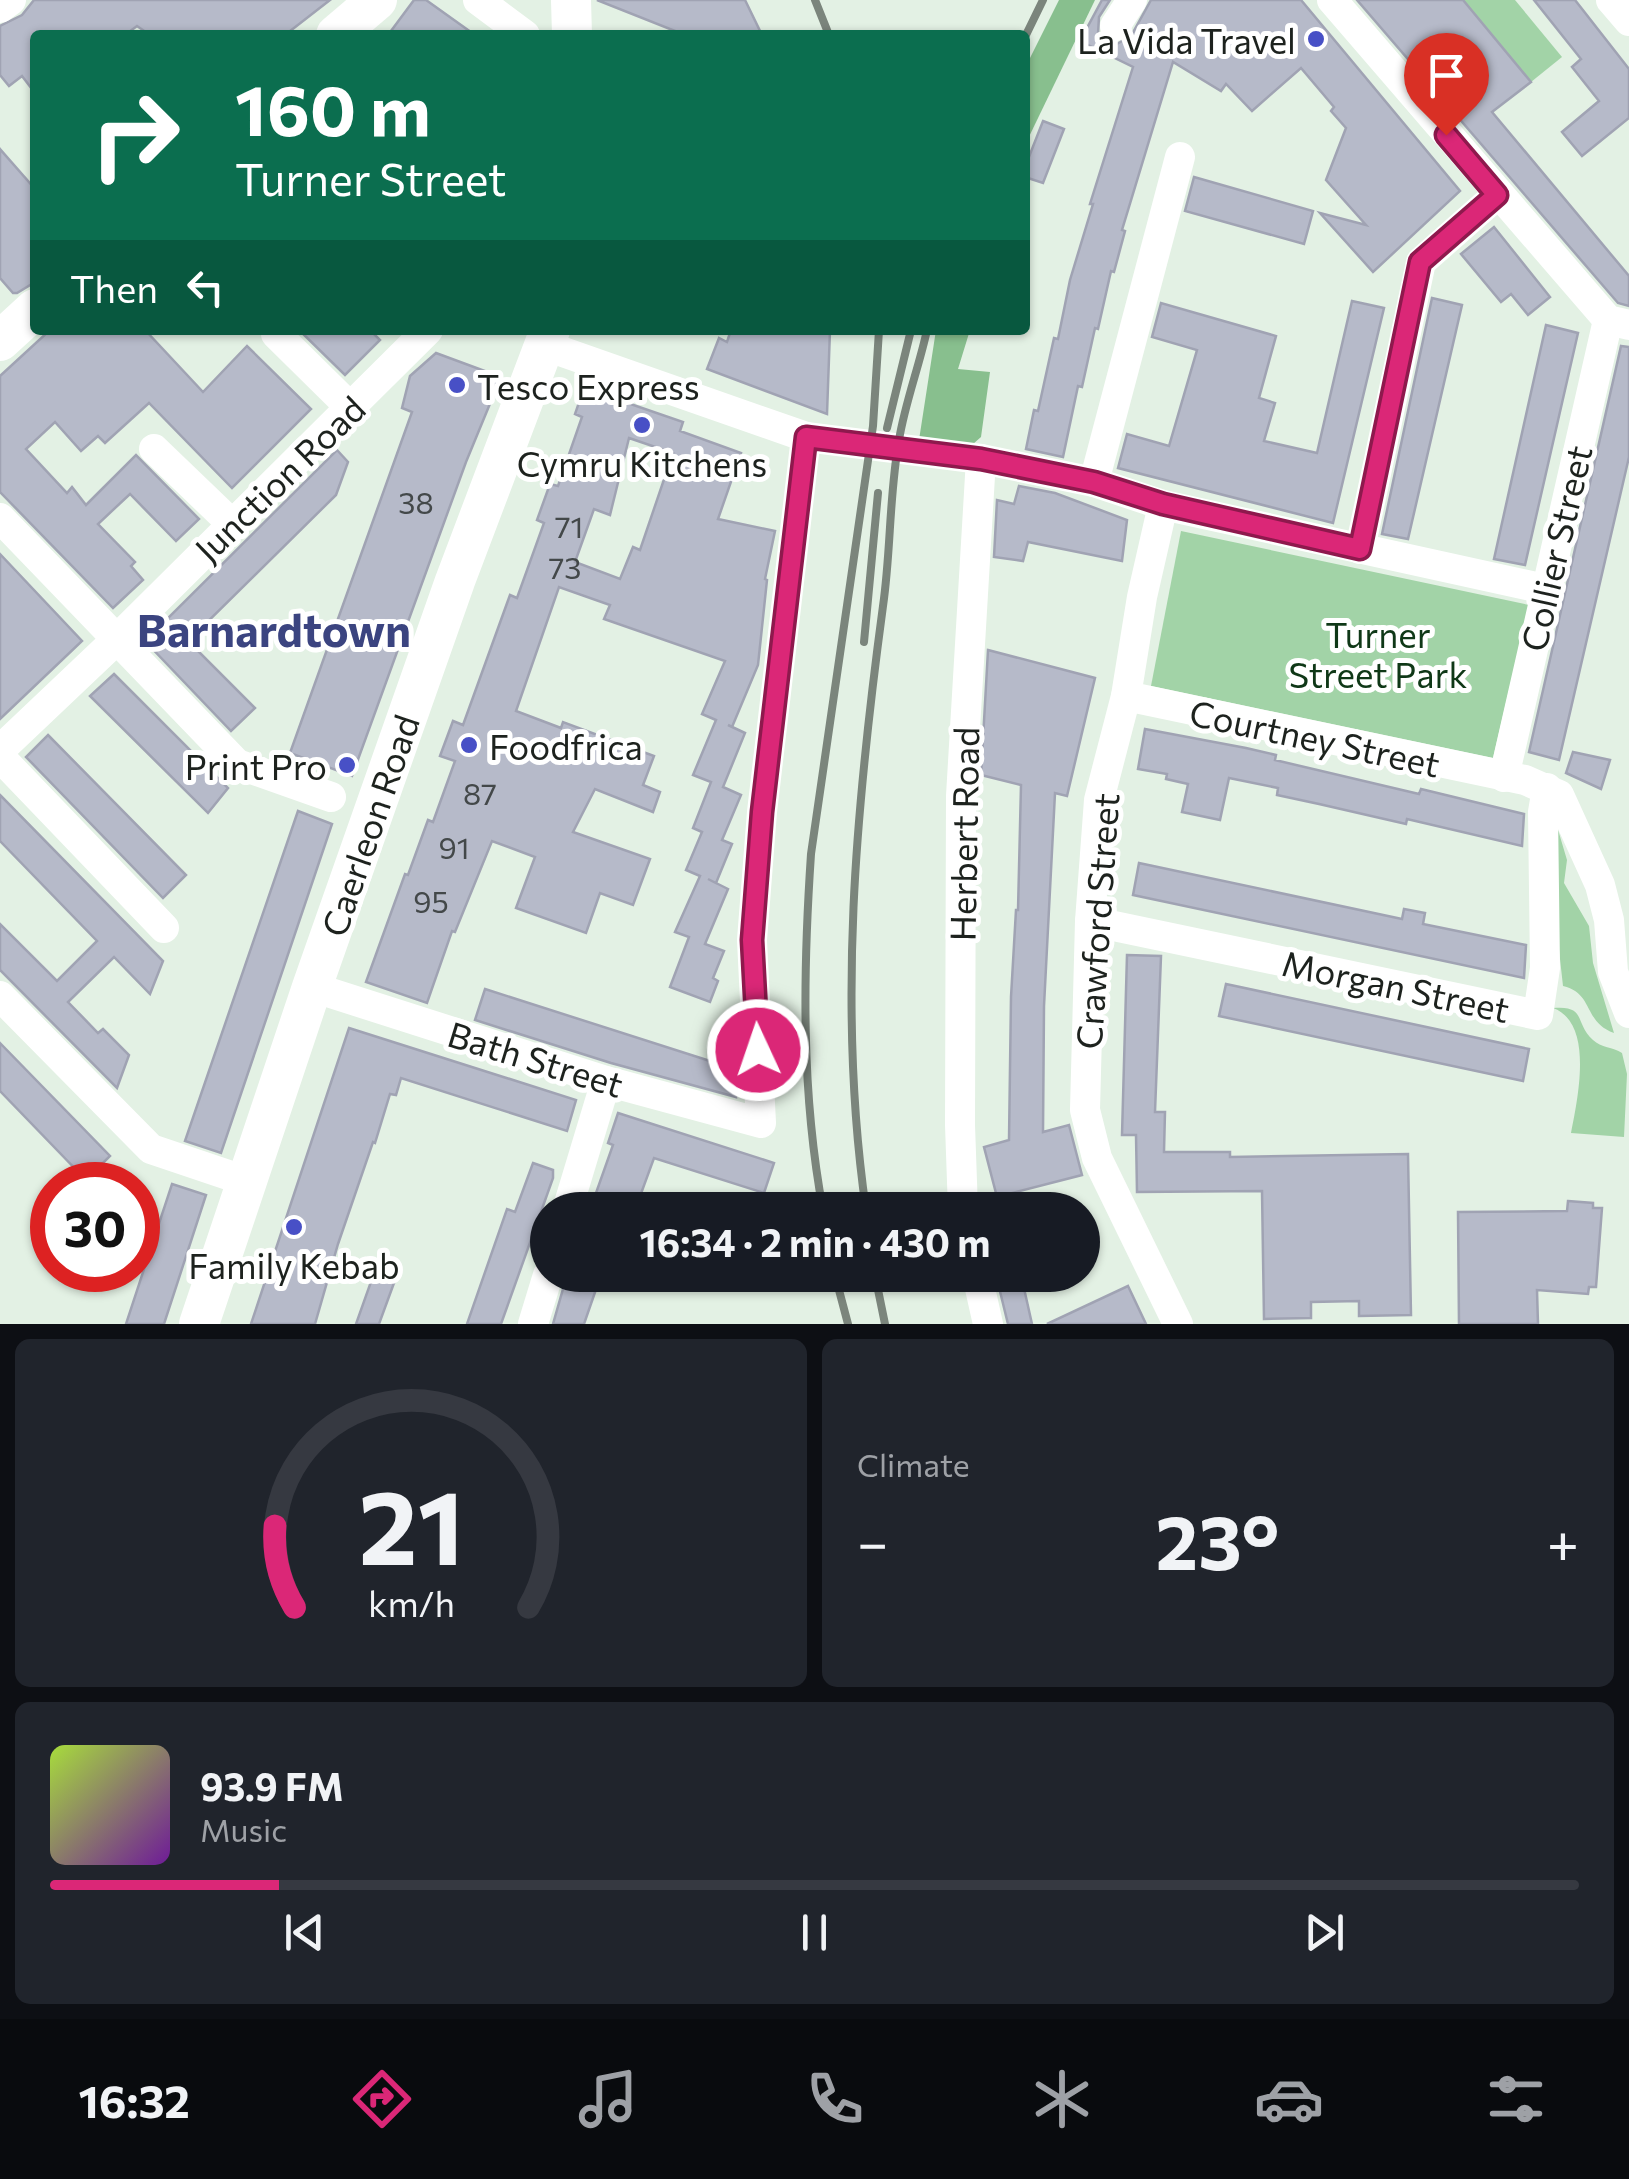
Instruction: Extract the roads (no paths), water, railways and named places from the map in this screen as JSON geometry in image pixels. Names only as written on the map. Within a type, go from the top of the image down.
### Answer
[{"type":"main road","points":[[342,30],[378,0]]},
{"type":"main road","points":[[571,0],[572,30]]},
{"type":"main road","name":"Caerleon Road","points":[[199,1324],[455,581],[548,338]]},
{"type":"street","points":[[0,8],[10,0]]},
{"type":"street","points":[[478,0],[518,30]]},
{"type":"street","points":[[1115,26],[1132,0]]},
{"type":"street","points":[[1332,0],[1497,195],[1618,322]]},
{"type":"street","points":[[1611,0],[1629,22]]},
{"type":"street","points":[[1094,482],[1180,157]]},
{"type":"street","points":[[1360,549],[1420,262],[1497,195]]},
{"type":"street","name":"Collier Street","points":[[1504,777],[1546,590],[1618,322]]},
{"type":"street","points":[[277,335],[351,408]]},
{"type":"street","name":"Junction Road","points":[[0,754],[423,335]]},
{"type":"street","points":[[548,338],[806,437],[981,459],[1094,482],[1163,504],[1546,590]]},
{"type":"street","name":"Bath Street","points":[[312,987],[606,1081],[761,1123],[752,940],[762,812],[806,437]]},
{"type":"street","points":[[154,449],[231,523]]},
{"type":"street","name":"Herbert Road","points":[[963,1192],[961,796],[981,459]]},
{"type":"street","name":"Crawford Street","points":[[1163,504],[1142,596],[1126,696],[1099,800],[1090,921],[1085,1110],[1090,1141],[1178,1324]]},
{"type":"street","points":[[0,518],[237,764],[331,797]]},
{"type":"street","name":"Courtney Street","points":[[1126,696],[1548,788]]},
{"type":"street","points":[[0,754],[164,928]]},
{"type":"street","points":[[1548,788],[1566,804],[1600,885],[1609,920],[1614,972],[1629,1013]]},
{"type":"street","name":"Morgan Street","points":[[1090,921],[1538,1015],[1545,968],[1543,812],[1548,788]]},
{"type":"street","points":[[0,996],[151,1148],[246,1181]]},
{"type":"street","points":[[572,1192],[606,1081]]},
{"type":"street","points":[[533,1324],[543,1292]]},
{"type":"street","points":[[981,1292],[988,1324]]},
{"type":"railway","points":[[815,0],[827,30]]},
{"type":"railway","points":[[1028,30],[1043,0]]},
{"type":"railway","points":[[820,1192],[807,1077],[806,943],[811,854],[873,426],[879,335]]},
{"type":"railway","points":[[887,428],[910,335]]},
{"type":"railway","points":[[864,1192],[853,1059],[858,832],[896,461],[926,335]]},
{"type":"railway","points":[[864,642],[878,493]]},
{"type":"railway","points":[[840,1292],[848,1324]]},
{"type":"railway","points":[[878,1292],[885,1324]]},
{"type":"place","name":"La Vida Travel","points":[[1316,39]]},
{"type":"place","name":"Tesco Express","points":[[457,385]]},
{"type":"place","name":"Cymru Kitchens","points":[[642,425]]},
{"type":"place","name":"Foodfrica","points":[[469,745]]},
{"type":"place","name":"Print Pro","points":[[347,765]]},
{"type":"place","name":"Family Kebab","points":[[294,1227]]},
{"type":"district","name":"Barnardtown","points":[[274,628]]},
{"type":"park label","name":"Turner Street Park","points":[[1378,653]]}]
